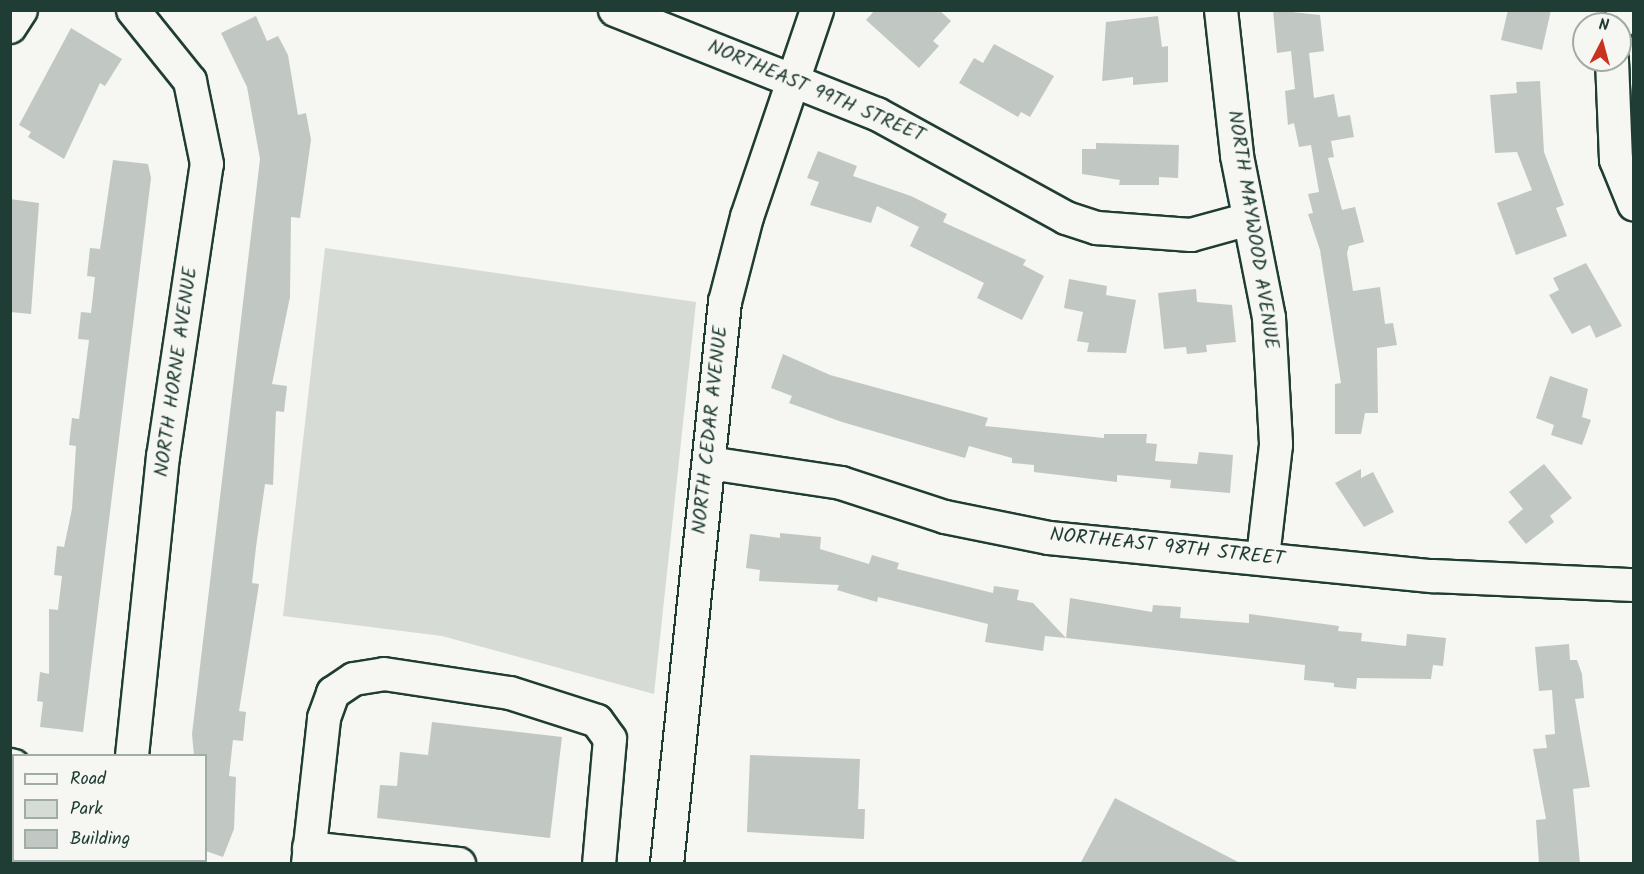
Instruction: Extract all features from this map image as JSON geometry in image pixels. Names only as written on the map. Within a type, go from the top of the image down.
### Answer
[{"type":"street","points":[[10,27],[21,10]]},
{"type":"street","name":"NORTH HORNE AVENUE","points":[[132,754],[163,457],[207,164],[190,81],[133,10]]},
{"type":"street","name":"NORTHEAST 99TH STREET","points":[[615,10],[793,80],[922,135],[1040,206],[1097,228],[1191,235],[1249,219]]},
{"type":"street","name":"NORTH CEDAR AVENUE","points":[[667,864],[724,302],[817,10]]},
{"type":"street","name":"NORTH MAYWOOD AVENUE","points":[[1221,10],[1249,219],[1269,318],[1274,377],[1273,500],[1263,557]]},
{"type":"street","points":[[1612,72],[1616,159],[1634,204]]},
{"type":"street","name":"NORTHEAST 98TH STREET","points":[[709,463],[841,483],[945,517],[1050,538],[1263,557],[1445,577],[1634,585]]},
{"type":"street","points":[[459,864],[309,856],[324,718],[333,693],[354,679],[384,674],[510,693],[597,721],[610,739],[599,864]]},
{"type":"green space","points":[[325,248],[696,302],[654,694],[442,636],[283,616]]},
{"type":"building","points":[[875,10],[939,10],[951,21],[933,41],[939,46],[919,68],[866,20]]},
{"type":"building","points":[[1273,10],[1320,15],[1324,51],[1309,53],[1314,98],[1334,94],[1338,117],[1350,115],[1354,137],[1331,141],[1334,157],[1328,158],[1342,210],[1355,207],[1364,242],[1349,246],[1347,253],[1353,291],[1380,287],[1385,324],[1393,323],[1397,345],[1377,348],[1378,413],[1365,413],[1361,434],[1335,434],[1335,384],[1341,383],[1320,250],[1308,214],[1313,213],[1308,194],[1319,192],[1311,145],[1299,147],[1294,123],[1288,125],[1285,91],[1295,89],[1291,51],[1277,53]]},
{"type":"building","points":[[1508,10],[1551,10],[1542,50],[1501,40]]},
{"type":"building","points":[[256,16],[267,41],[278,36],[288,55],[298,115],[306,113],[311,140],[300,218],[291,217],[290,297],[272,384],[287,386],[284,412],[276,411],[273,485],[265,484],[256,547],[252,583],[259,584],[239,711],[246,712],[243,741],[233,740],[229,776],[236,777],[234,829],[223,857],[207,851],[207,754],[194,754],[192,734],[260,159],[247,87],[221,33]]},
{"type":"building","points":[[1158,16],[1162,47],[1168,46],[1168,82],[1133,85],[1133,77],[1102,81],[1106,22]]},
{"type":"building","points":[[71,28],[122,59],[105,86],[100,83],[64,159],[28,137],[31,132],[19,125]]},
{"type":"building","points":[[994,44],[1054,76],[1030,117],[1021,112],[1018,117],[959,83],[974,58],[983,63]]},
{"type":"building","points":[[1540,81],[1544,152],[1564,205],[1556,208],[1567,236],[1516,255],[1497,203],[1532,190],[1517,152],[1495,153],[1490,95],[1517,93],[1516,82]]},
{"type":"building","points":[[1096,143],[1179,145],[1178,178],[1159,177],[1159,185],[1119,185],[1120,180],[1082,174],[1082,149],[1096,149]]},
{"type":"building","points":[[818,151],[857,166],[853,176],[911,196],[947,214],[943,222],[1026,260],[1023,265],[1044,276],[1022,320],[977,298],[984,283],[910,246],[919,227],[877,206],[871,223],[810,205],[819,182],[807,178]]},
{"type":"building","points":[[113,160],[148,164],[151,178],[83,732],[40,727],[43,702],[37,701],[40,672],[49,674],[49,609],[58,610],[62,576],[54,575],[57,546],[64,547],[72,509],[76,446],[69,445],[72,418],[79,419],[89,340],[78,339],[81,312],[91,313],[95,277],[87,276],[90,248],[100,249]]},
{"type":"building","points":[[10,199],[39,203],[31,314],[10,312]]},
{"type":"building","points":[[1586,263],[1622,326],[1596,338],[1590,325],[1572,334],[1549,295],[1559,290],[1553,278]]},
{"type":"building","points":[[1069,279],[1107,286],[1106,295],[1136,300],[1126,353],[1087,352],[1089,343],[1077,341],[1083,312],[1064,308]]},
{"type":"building","points":[[1196,289],[1197,302],[1232,305],[1236,342],[1206,345],[1207,352],[1187,354],[1186,347],[1164,349],[1158,293]]},
{"type":"building","points":[[783,354],[830,375],[988,418],[985,426],[1104,438],[1104,434],[1147,434],[1146,443],[1157,444],[1155,461],[1197,464],[1199,452],[1233,455],[1230,493],[1170,488],[1171,480],[1117,475],[1117,482],[1034,472],[1034,465],[1012,463],[1012,458],[969,446],[965,458],[842,422],[789,403],[792,396],[771,388]]},
{"type":"building","points":[[1550,376],[1588,389],[1582,417],[1591,420],[1582,445],[1551,435],[1554,425],[1536,418]]},
{"type":"building","points":[[1544,464],[1572,498],[1550,516],[1554,522],[1526,544],[1508,522],[1523,509],[1509,492]]},
{"type":"building","points":[[1361,469],[1361,478],[1373,472],[1394,512],[1364,527],[1335,483]]},
{"type":"building","points":[[780,533],[821,537],[820,549],[869,564],[872,555],[899,563],[897,569],[993,593],[994,586],[1019,590],[1017,600],[1033,603],[1066,638],[1045,636],[1043,651],[985,642],[988,624],[878,597],[877,602],[837,590],[839,585],[759,581],[760,570],[746,568],[750,534],[780,538]]},
{"type":"building","points":[[1070,598],[1152,612],[1153,605],[1181,607],[1180,618],[1249,623],[1249,614],[1339,626],[1338,631],[1362,633],[1361,641],[1406,646],[1407,634],[1446,638],[1443,666],[1433,665],[1431,679],[1357,678],[1356,689],[1334,687],[1334,683],[1304,680],[1305,665],[1066,638]]},
{"type":"building","points":[[1569,644],[1570,660],[1577,660],[1582,674],[1584,698],[1575,699],[1590,787],[1573,789],[1580,864],[1539,864],[1536,820],[1546,819],[1533,749],[1547,748],[1545,735],[1555,734],[1552,690],[1539,691],[1535,647]]},
{"type":"building","points":[[432,722],[562,737],[550,838],[377,818],[380,785],[397,786],[400,752],[428,755]]},
{"type":"building","points":[[750,755],[860,759],[858,809],[865,809],[864,839],[747,832]]},
{"type":"building","points":[[1115,798],[1242,864],[1080,864]]}]
